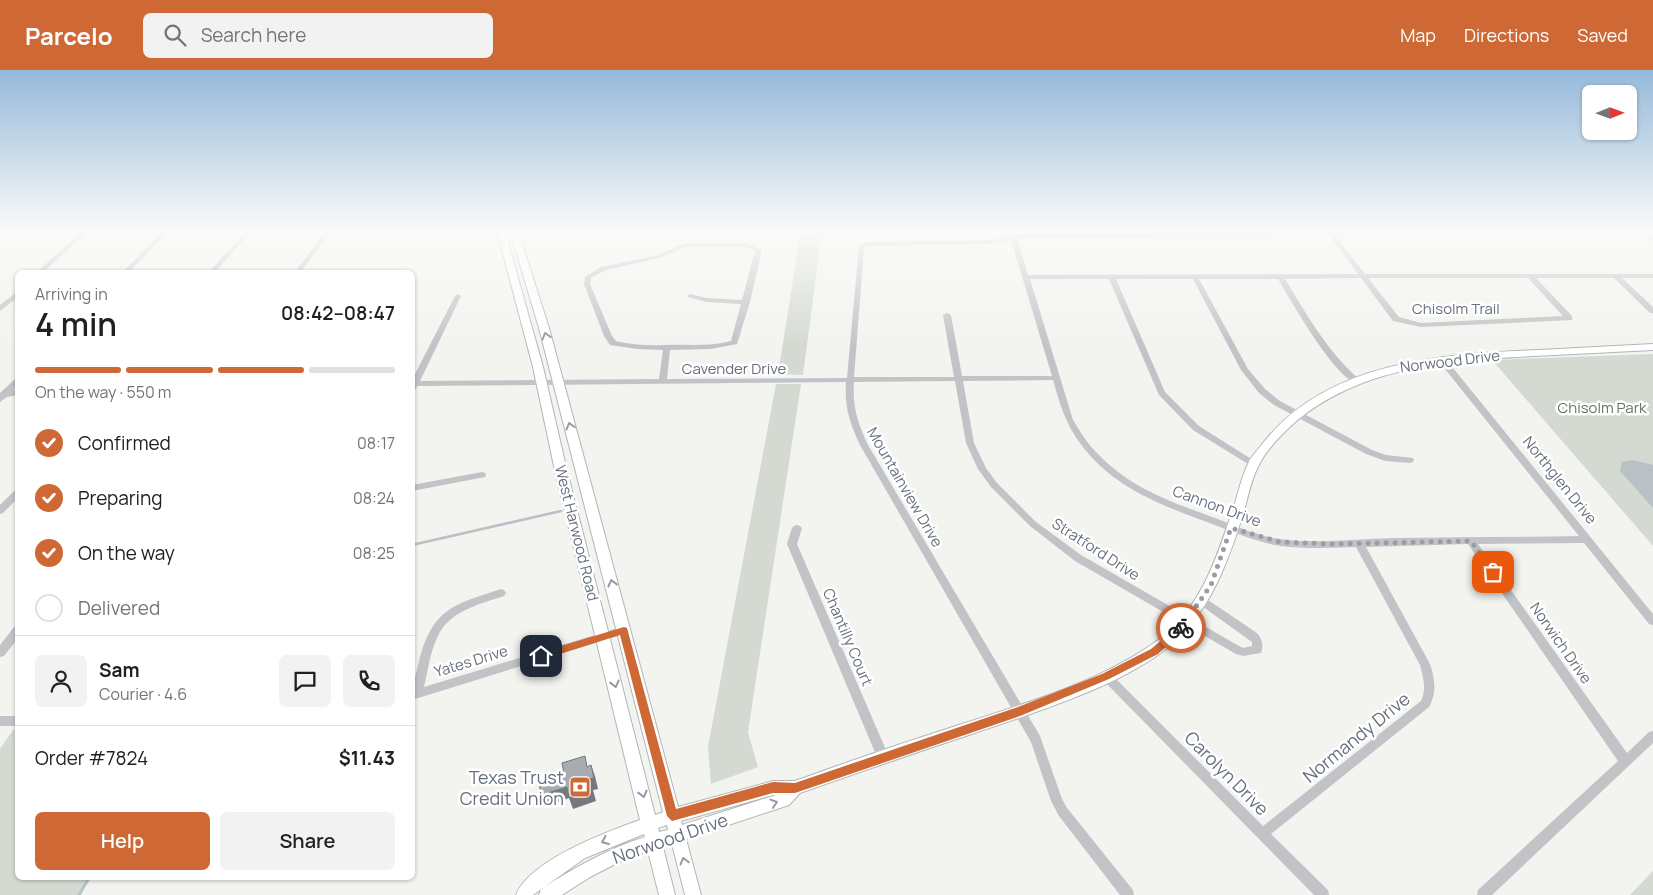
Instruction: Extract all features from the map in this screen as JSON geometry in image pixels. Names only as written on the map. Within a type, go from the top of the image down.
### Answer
[{"type":"main road","name":"West Harwood Road","points":[[511,270],[542,384],[667,895]]},
{"type":"main road","name":"West Harwood Road","points":[[525,270],[558,383],[693,895]]},
{"type":"main road","name":"Norwood Drive","points":[[524,895],[528,888],[579,852],[675,825],[784,800],[795,788],[1020,711],[1106,676],[1154,652],[1173,638],[1202,601],[1211,585],[1253,464],[1276,433],[1320,398],[1356,381],[1394,368],[1441,359],[1653,348]]},
{"type":"main road","name":"Norwood Drive","points":[[547,895],[584,871],[622,852],[652,833]]},
{"type":"street","points":[[604,270],[588,277],[587,284],[608,336],[613,343],[626,346],[667,347],[707,347],[730,344],[736,339],[754,270]]},
{"type":"street","name":"Mountainview Drive","points":[[858,270],[851,380],[851,415],[864,445],[1036,740],[1057,802],[1128,895]]},
{"type":"street","name":"Cannon Drive","points":[[1024,270],[1069,420],[1081,442],[1110,472],[1136,490],[1173,507],[1231,528],[1280,542],[1359,543],[1586,538]]},
{"type":"street","name":"Chisolm Trail","points":[[1360,270],[1396,319],[1408,323],[1439,325],[1569,318],[1570,316],[1531,277]]},
{"type":"street","points":[[1026,277],[1196,279],[1365,276],[1653,276]]},
{"type":"street","points":[[1616,276],[1653,311]]},
{"type":"street","points":[[1112,277],[1162,393],[1196,428],[1253,464]]},
{"type":"street","points":[[1280,278],[1328,352],[1356,381]]},
{"type":"street","points":[[1196,279],[1256,384],[1277,403],[1374,454],[1410,460]]},
{"type":"street","points":[[0,309],[15,296]]},
{"type":"street","points":[[415,381],[458,296]]},
{"type":"street","points":[[690,296],[746,302]]},
{"type":"street","points":[[947,315],[958,379]]},
{"type":"street","points":[[663,382],[667,347]]},
{"type":"street","name":"Northglen Drive","points":[[1441,359],[1653,621]]},
{"type":"street","name":"Cavender Drive","points":[[415,385],[1056,378]]},
{"type":"street","name":"Stratford Drive","points":[[958,379],[966,427],[974,455],[982,469],[1006,500],[1033,524],[1078,558],[1236,650],[1243,652],[1257,650],[1257,641],[1253,636],[1202,601]]},
{"type":"street","points":[[1,396],[15,384]]},
{"type":"street","points":[[1,396],[15,393]]},
{"type":"street","points":[[415,487],[482,475]]},
{"type":"street","points":[[0,511],[15,495]]},
{"type":"street","name":"Chantilly Court","points":[[797,528],[792,544],[883,757]]},
{"type":"street","name":"Norwich Drive","points":[[1471,541],[1626,762]]},
{"type":"street","name":"Normandy Drive","points":[[1262,834],[1425,704],[1431,695],[1425,664],[1359,543]]},
{"type":"street","points":[[415,694],[431,639],[444,617],[466,605],[501,593]]},
{"type":"street","name":"Yates Drive","points":[[415,694],[624,630]]},
{"type":"street","points":[[0,653],[15,634]]},
{"type":"street","name":"Carolyn Drive","points":[[1106,676],[1323,895]]},
{"type":"street","points":[[0,721],[15,721]]},
{"type":"street","points":[[1483,895],[1653,736]]},
{"type":"green space","points":[[795,270],[817,270],[803,375],[778,374]]},
{"type":"green space","name":"Chisolm Park","points":[[1653,354],[1653,546],[1492,360]]},
{"type":"green space","points":[[776,384],[801,384],[748,732],[758,767],[711,784],[708,747]]},
{"type":"green space","points":[[13,730],[15,730],[15,880],[87,880],[78,895],[0,895],[0,749]]},
{"type":"green space","points":[[1653,871],[1653,895],[1630,895]]},
{"type":"shaded area","points":[[1633,460],[1653,465],[1653,508],[1620,471],[1622,462]]},
{"type":"building","points":[[585,756],[587,767],[591,765],[594,778],[589,779],[591,790],[569,798],[567,787],[541,795],[539,783],[564,774],[562,763]]},
{"type":"waterway","points":[[415,544],[561,511]]},
{"type":"waterway","points":[[79,895],[88,880]]},
{"type":"way so far","points":[[1181,628],[1202,601],[1211,585],[1231,528],[1280,542],[1331,544],[1471,541],[1493,572]]},
{"type":"place","name":"Texas Trust Credit Union","points":[[580,787]]},
{"type":"route","points":[[541,656],[624,630],[672,816],[773,788],[795,788],[1020,711],[1077,689],[1154,652],[1173,638],[1181,628]]}]
